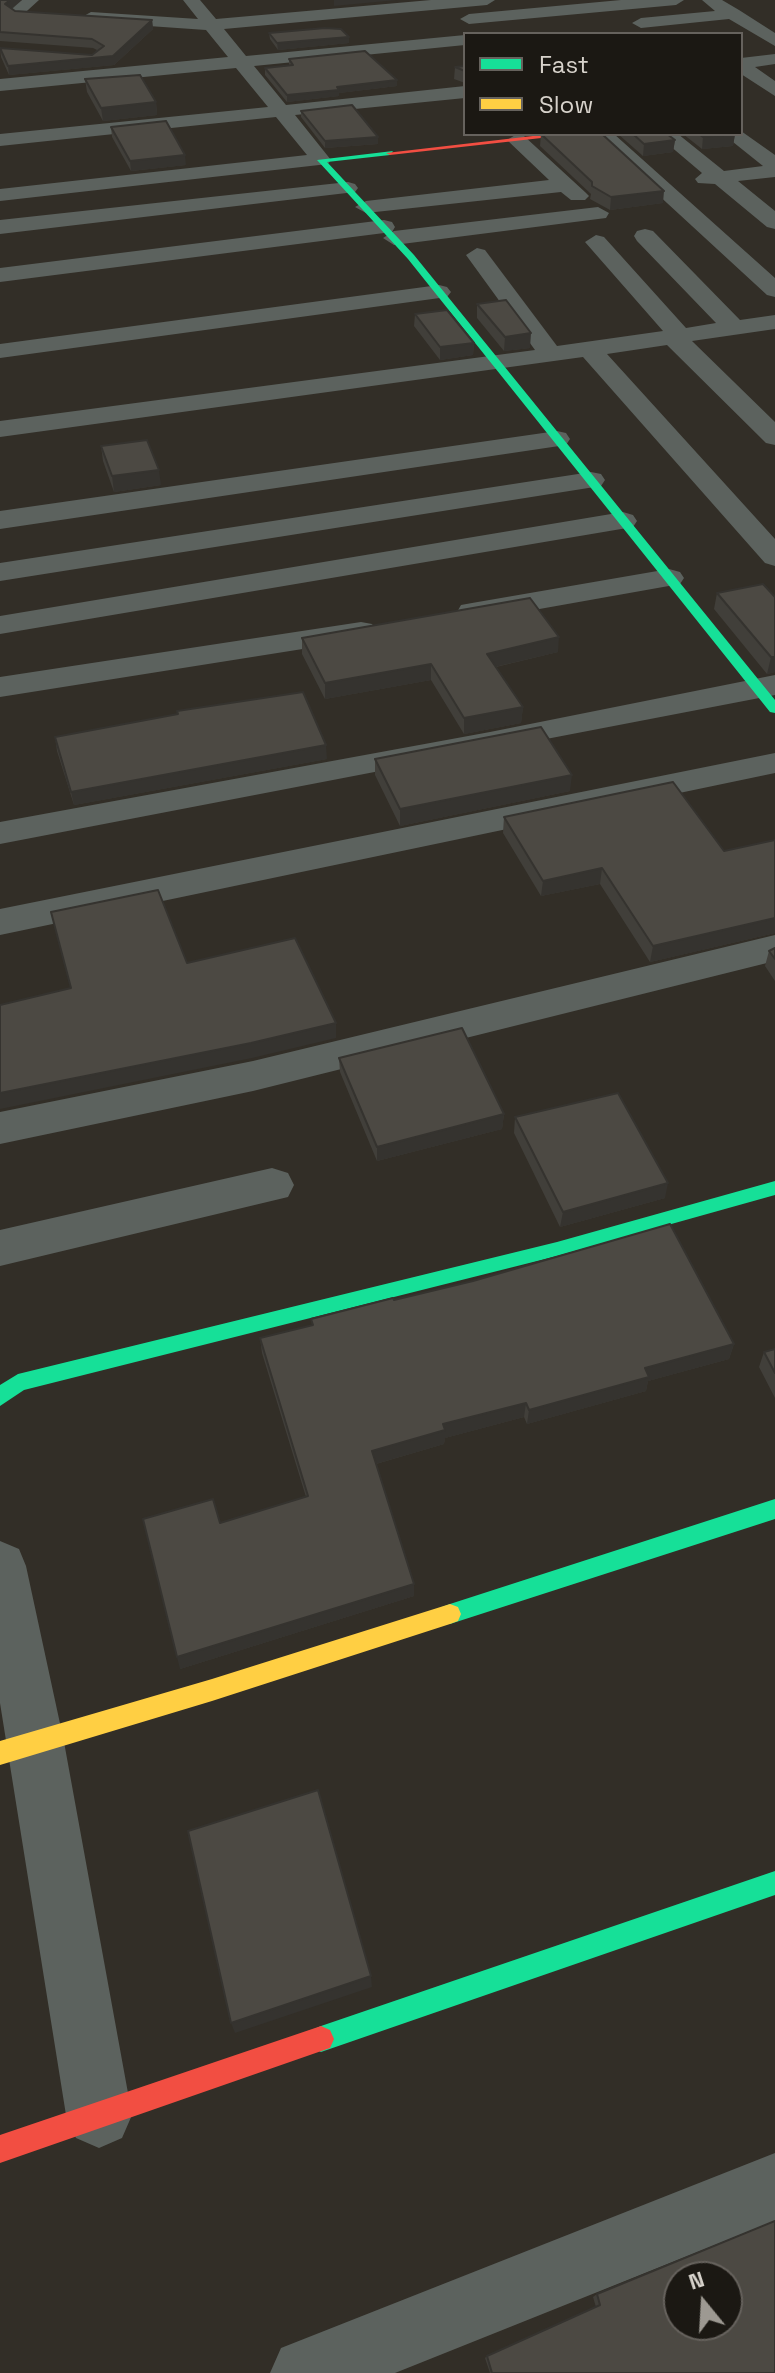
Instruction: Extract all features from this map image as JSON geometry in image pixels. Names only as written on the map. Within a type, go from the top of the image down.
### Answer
[{"type":"street","points":[[6,24],[31,0]]},
{"type":"street","points":[[0,85],[450,2],[487,0]]},
{"type":"street","points":[[469,19],[676,0]]},
{"type":"street","points":[[710,0],[770,35]]},
{"type":"street","points":[[188,3],[219,2]]},
{"type":"street","points":[[450,2],[483,32]]},
{"type":"street","points":[[188,3],[224,43],[249,84],[280,111],[389,232],[669,578],[769,694]]},
{"type":"street","points":[[6,24],[46,14]]},
{"type":"street","points":[[624,25],[733,14]]},
{"type":"street","points":[[76,16],[224,43]]},
{"type":"street","points":[[743,34],[770,35]]},
{"type":"street","points":[[189,42],[463,40]]},
{"type":"street","points":[[0,69],[224,43]]},
{"type":"street","points":[[743,65],[775,59]]},
{"type":"street","points":[[743,67],[775,90]]},
{"type":"street","points":[[249,84],[286,81]]},
{"type":"street","points":[[0,140],[463,92]]},
{"type":"street","points":[[268,137],[299,134]]},
{"type":"street","points":[[0,195],[554,136]]},
{"type":"street","points":[[604,136],[775,290]]},
{"type":"street","points":[[668,136],[775,222]]},
{"type":"street","points":[[735,136],[775,168]]},
{"type":"street","points":[[0,275],[389,232],[598,213],[517,140]]},
{"type":"street","points":[[659,185],[775,168]]},
{"type":"street","points":[[366,207],[565,185]]},
{"type":"street","points":[[0,227],[348,188]]},
{"type":"street","points":[[645,236],[754,325],[775,347]]},
{"type":"street","points":[[596,242],[676,336],[775,437]]},
{"type":"street","points":[[477,255],[551,355]]},
{"type":"street","points":[[0,351],[439,292]]},
{"type":"street","points":[[0,429],[754,325]]},
{"type":"street","points":[[589,349],[775,557]]},
{"type":"street","points":[[0,520],[557,439]]},
{"type":"street","points":[[0,572],[591,480]]},
{"type":"street","points":[[0,625],[623,521]]},
{"type":"street","points":[[442,617],[669,578]]},
{"type":"street","points":[[0,687],[397,625]]},
{"type":"street","points":[[0,833],[769,694]]},
{"type":"street","points":[[0,922],[775,763]]},
{"type":"street","points":[[0,1128],[253,1076],[775,948]]},
{"type":"street","points":[[0,1248],[272,1185]]},
{"type":"street","points":[[0,1397],[18,1383],[542,1253],[775,1188]]},
{"type":"street","points":[[18,1748],[212,1690],[775,1509]]},
{"type":"street","points":[[0,1566],[18,1748],[99,2115]]},
{"type":"street","points":[[0,2149],[775,1883]]},
{"type":"street","points":[[306,2373],[775,2187]]},
{"type":"building","points":[[0,0],[10,0],[5,4],[15,11],[152,20],[113,56],[8,66],[0,48],[92,55],[104,46],[92,39],[0,32]]},
{"type":"building","points":[[341,29],[349,37],[277,43],[269,33]]},
{"type":"building","points":[[365,51],[397,80],[287,95],[265,68],[293,65],[289,59]]},
{"type":"building","points":[[140,75],[156,102],[101,108],[85,79]]},
{"type":"building","points":[[352,105],[378,137],[325,141],[301,111]]},
{"type":"building","points":[[166,121],[185,155],[130,161],[111,127]]},
{"type":"building","points":[[543,136],[604,136],[664,191],[611,197],[592,186],[592,182]]},
{"type":"building","points":[[635,136],[670,136],[675,140],[644,144]]},
{"type":"building","points":[[506,300],[531,333],[505,337],[477,304]]},
{"type":"building","points":[[447,310],[474,343],[440,347],[415,314]]},
{"type":"building","points":[[147,440],[159,470],[112,476],[101,446]]},
{"type":"building","points":[[763,584],[775,597],[775,657],[771,657],[717,593]]},
{"type":"building","points":[[530,598],[559,637],[487,654],[523,707],[464,718],[431,664],[325,683],[302,638]]},
{"type":"building","points":[[303,692],[326,745],[71,792],[55,737],[178,714],[177,711]]},
{"type":"building","points":[[541,727],[572,775],[400,809],[375,759]]},
{"type":"building","points":[[673,782],[724,851],[775,840],[775,918],[653,946],[602,868],[543,881],[504,817]]},
{"type":"building","points":[[158,890],[187,963],[295,938],[336,1023],[0,1093],[0,1005],[71,988],[51,912]]},
{"type":"building","points":[[462,1028],[504,1114],[377,1147],[339,1058]]},
{"type":"building","points":[[618,1093],[668,1183],[563,1212],[515,1117]]},
{"type":"building","points":[[670,1224],[734,1344],[645,1368],[649,1377],[529,1410],[526,1403],[443,1424],[445,1430],[372,1451],[414,1584],[177,1657],[143,1519],[213,1499],[220,1523],[308,1496],[260,1338],[313,1325],[311,1319],[473,1281]]},
{"type":"building","points":[[775,1349],[775,1373],[764,1352]]},
{"type":"building","points":[[318,1790],[371,1976],[231,2023],[188,1831]]},
{"type":"building","points":[[775,2221],[775,2373],[492,2373],[487,2356],[600,2305],[597,2294],[663,2267],[663,2341],[743,2341],[743,2261],[677,2261]]},
{"type":"traffic: fast","points":[[390,153],[321,160],[411,257],[775,709]]},
{"type":"traffic: fast","points":[[0,1397],[18,1383],[557,1249],[775,1188]]},
{"type":"traffic: fast","points":[[450,1614],[775,1509]]},
{"type":"traffic: fast","points":[[321,2039],[775,1883]]},
{"type":"traffic: slow","points":[[0,1753],[450,1614]]},
{"type":"traffic: jam","points":[[390,153],[554,136]]},
{"type":"traffic: jam","points":[[0,2149],[321,2039]]}]
